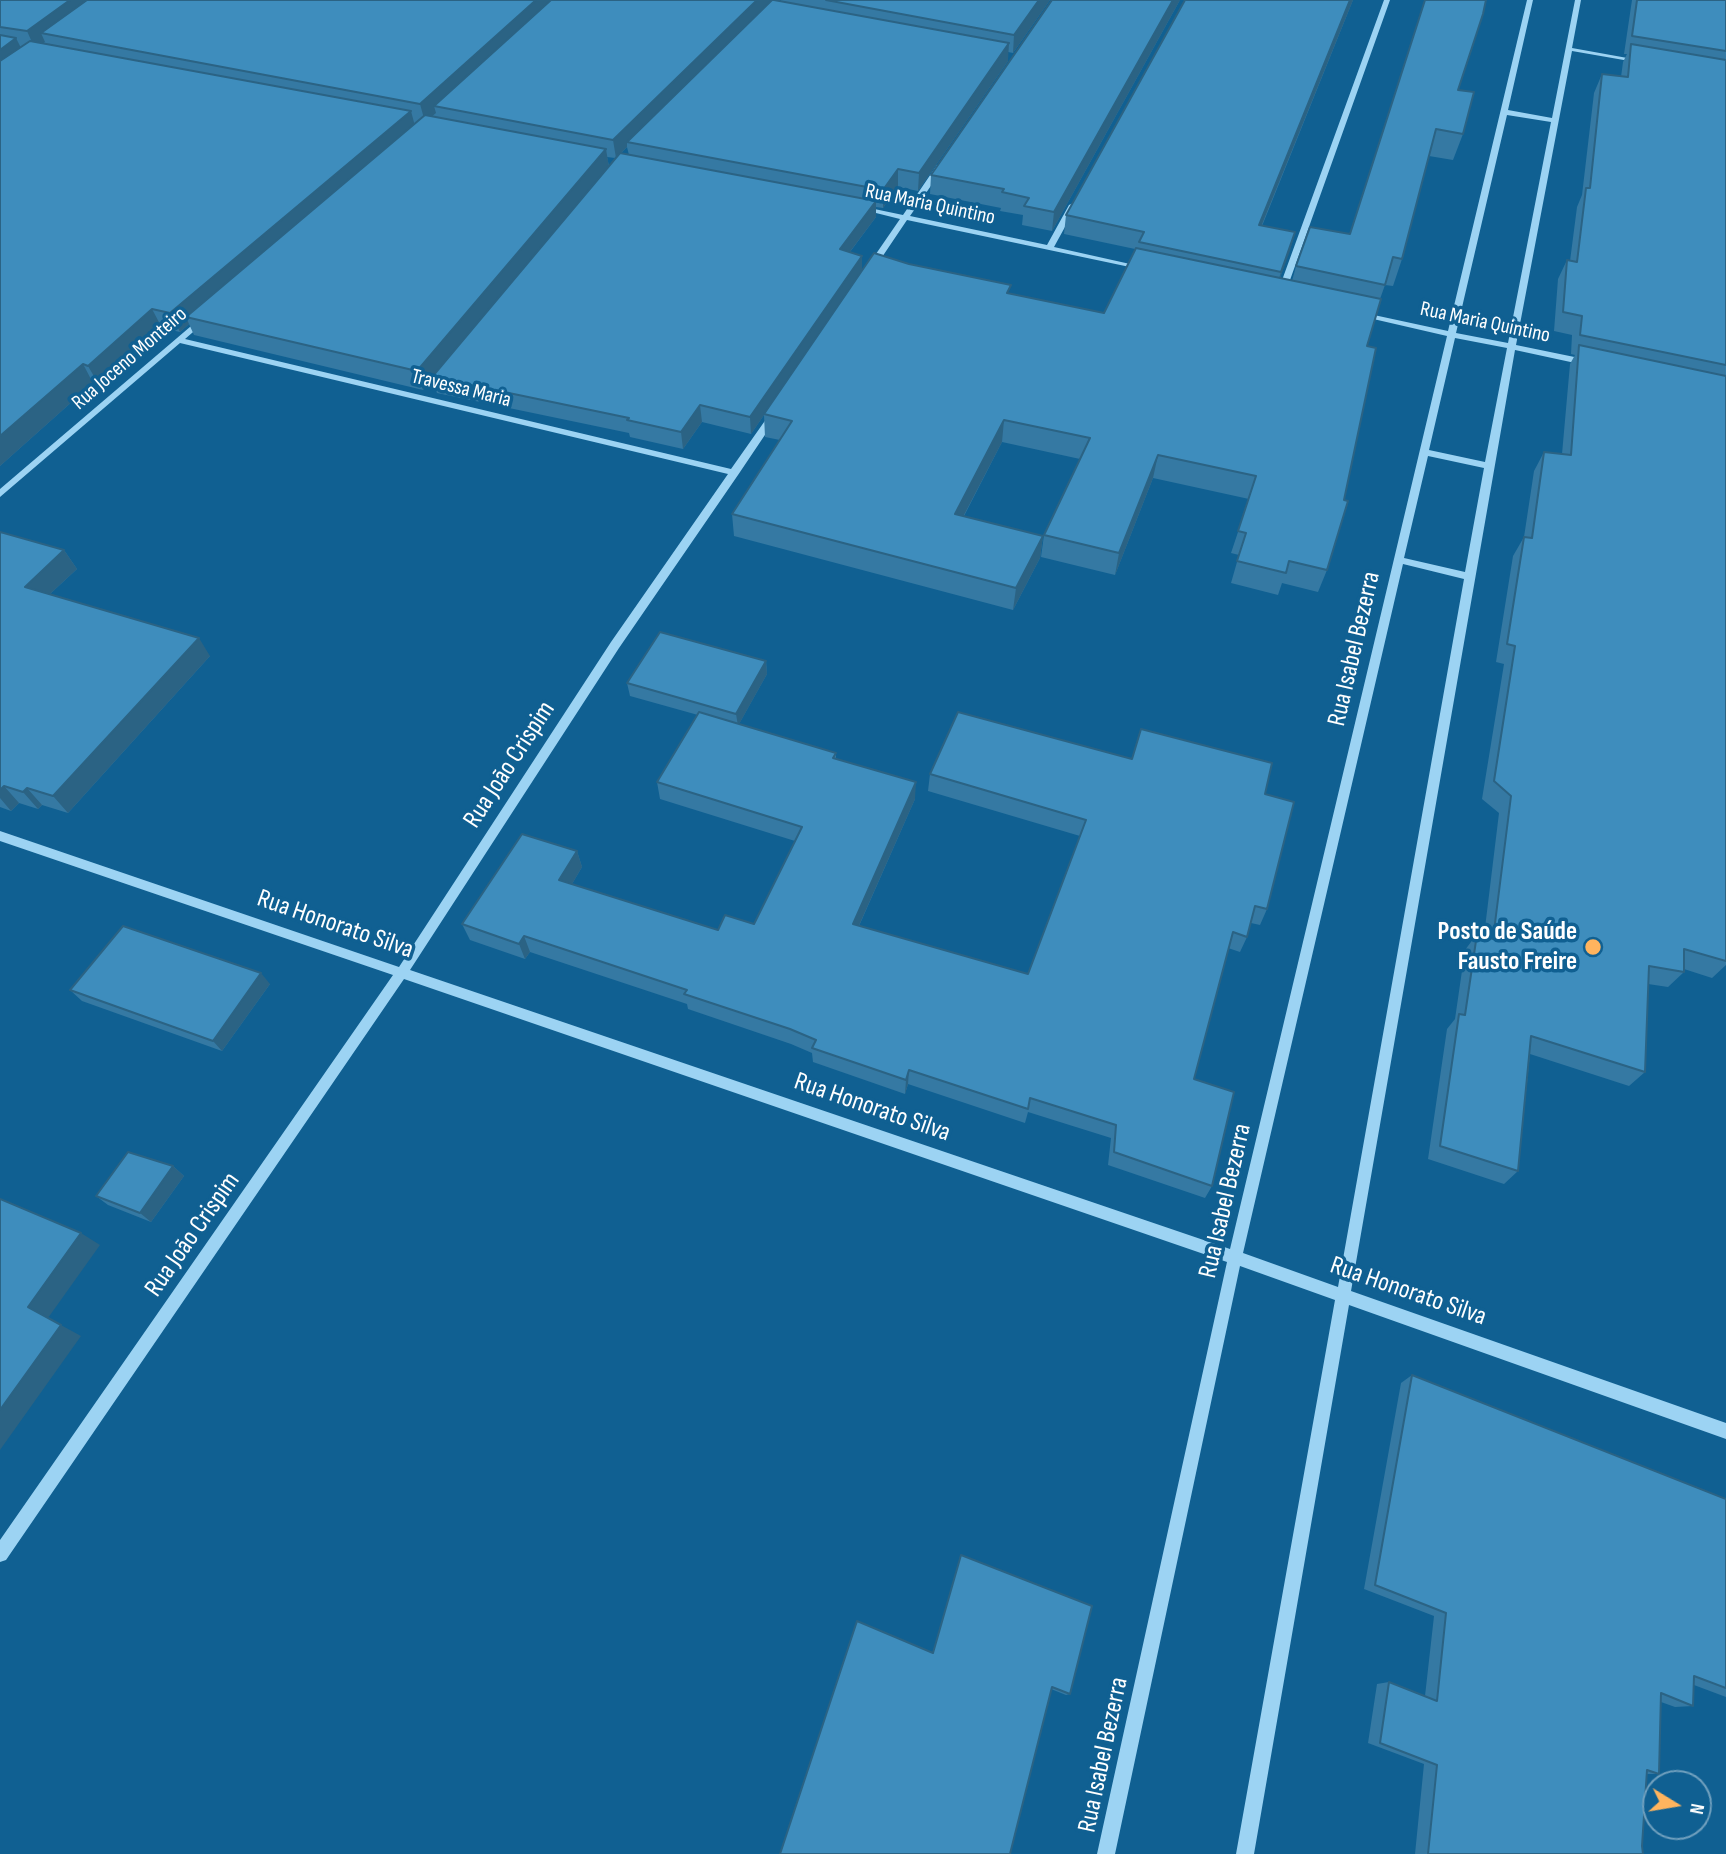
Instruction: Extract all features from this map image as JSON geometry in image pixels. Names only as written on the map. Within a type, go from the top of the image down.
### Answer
[{"type":"street","points":[[1280,298],[1387,0]]},
{"type":"street","name":"Rua Isabel Bezerra","points":[[1106,1854],[1235,1258],[1530,0]]},
{"type":"street","points":[[1245,1854],[1510,346],[1578,0]]},
{"type":"street","points":[[1569,50],[1657,64]]},
{"type":"street","points":[[1504,112],[1554,120]]},
{"type":"street","points":[[866,275],[944,160]]},
{"type":"street","points":[[1050,247],[1078,196]]},
{"type":"street","name":"Rua Maria Quintino","points":[[851,206],[1158,271]]},
{"type":"street","points":[[1266,295],[1293,301]]},
{"type":"street","name":"Rua Maria Quintino","points":[[1346,312],[1605,366]]},
{"type":"street","name":"Rua Joceno Monteiro","points":[[0,494],[210,313]]},
{"type":"street","name":"Travessa Maria","points":[[179,340],[735,473]]},
{"type":"street","points":[[425,398],[434,387]]},
{"type":"street","name":"Rua João Crispim","points":[[0,1554],[401,974],[615,645],[781,403]]},
{"type":"street","points":[[1425,452],[1489,466]]},
{"type":"street","name":"Rua Isabel Bezerra","points":[[1399,560],[1470,577]]},
{"type":"street","name":"Rua Honorato Silva","points":[[0,836],[1235,1258],[1726,1431]]},
{"type":"building","points":[[0,0],[70,0],[27,31],[0,27]]},
{"type":"building","points":[[87,0],[536,0],[420,104],[41,33]]},
{"type":"building","points":[[551,0],[757,0],[613,140],[434,106]]},
{"type":"building","points":[[772,0],[1009,43],[919,173],[898,169],[883,190],[627,142]]},
{"type":"building","points":[[826,0],[1039,0],[1014,35]]},
{"type":"building","points":[[1052,0],[1173,0],[1054,212],[1024,206],[1029,198],[1002,192],[1004,189],[931,175]]},
{"type":"building","points":[[1185,0],[1350,0],[1259,225],[1295,232],[1281,272],[1139,242],[1144,232],[1066,215]]},
{"type":"building","points":[[1425,0],[1486,0],[1458,90],[1474,92],[1463,134],[1436,129],[1402,259],[1393,257],[1385,285],[1296,266],[1310,227],[1350,234]]},
{"type":"building","points":[[1637,0],[1726,0],[1726,51],[1632,36]]},
{"type":"building","points":[[0,35],[16,38],[0,50]]},
{"type":"building","points":[[30,41],[411,111],[170,313],[152,309],[88,366],[83,364],[0,436],[0,61]]},
{"type":"building","points":[[1631,44],[1726,60],[1726,365],[1580,335],[1582,316],[1563,312],[1567,260],[1577,262],[1586,188],[1590,188],[1602,74],[1628,77]]},
{"type":"building","points":[[425,115],[606,149],[417,371],[186,317]]},
{"type":"building","points":[[620,153],[876,201],[840,249],[862,256],[750,417],[700,405],[681,432],[627,420],[629,418],[432,377]]},
{"type":"building","points":[[1136,248],[1381,299],[1367,346],[1376,348],[1344,500],[1348,501],[1327,570],[1289,561],[1286,573],[1237,561],[1246,533],[1238,531],[1256,476],[1158,455],[1119,553],[1044,535],[1090,438],[1004,420],[955,514],[1043,536],[1016,588],[732,514],[792,421],[764,414],[874,253],[909,264],[1011,285],[1007,293],[1104,313]]},
{"type":"building","points":[[1579,345],[1726,376],[1726,961],[1684,949],[1684,972],[1649,966],[1645,1072],[1531,1036],[1518,1171],[1440,1146],[1459,1014],[1465,1015],[1477,934],[1493,939],[1511,796],[1494,781],[1515,646],[1507,644],[1524,537],[1532,538],[1544,452],[1571,455]]},
{"type":"building","points":[[0,532],[64,550],[25,587],[199,638],[53,796],[27,788],[23,792],[4,786],[0,790]]},
{"type":"building","points":[[660,632],[766,661],[736,714],[627,683]]},
{"type":"building","points":[[699,712],[836,753],[833,758],[916,782],[853,924],[1028,974],[1086,820],[930,774],[958,712],[1132,759],[1141,729],[1272,763],[1265,794],[1294,802],[1267,909],[1255,906],[1247,937],[1233,932],[1194,1079],[1234,1092],[1212,1186],[1114,1152],[1116,1125],[1030,1098],[1028,1109],[909,1070],[906,1080],[812,1048],[816,1040],[684,994],[687,990],[524,936],[519,944],[462,924],[522,834],[577,851],[559,880],[718,930],[725,915],[754,924],[802,827],[657,782]]},
{"type":"building","points":[[123,926],[261,973],[213,1041],[70,990]]},
{"type":"building","points":[[128,1152],[173,1166],[140,1213],[96,1196]]},
{"type":"building","points":[[0,1199],[81,1233],[28,1307],[61,1325],[0,1410]]},
{"type":"building","points":[[1412,1375],[1726,1499],[1726,1688],[1694,1676],[1693,1706],[1661,1693],[1659,1770],[1642,1770],[1643,1854],[1428,1854],[1437,1765],[1380,1743],[1389,1682],[1437,1701],[1446,1613],[1375,1585]]},
{"type":"building","points":[[961,1555],[1092,1606],[1070,1694],[1052,1687],[1010,1854],[780,1854],[857,1621],[933,1653]]},
{"type":"place","name":"Posto de Saúde Fausto Freire","points":[[1593,947]]}]
